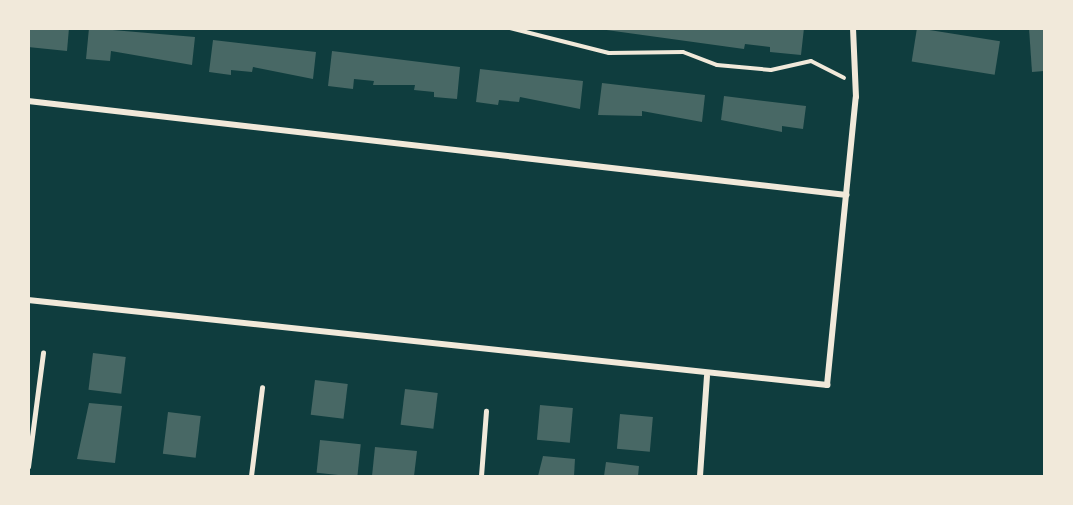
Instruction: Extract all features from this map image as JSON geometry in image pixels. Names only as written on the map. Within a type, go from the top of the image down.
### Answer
[{"type":"street","points":[[28,300],[707,376],[827,386],[848,195],[856,82],[853,28]]},
{"type":"street","points":[[28,101],[848,195]]},
{"type":"street","points":[[699,477],[707,376]]},
{"type":"lane","points":[[28,467],[43,353]]},
{"type":"lane","points":[[251,477],[262,388]]},
{"type":"lane","points":[[481,477],[486,411]]},
{"type":"path","points":[[510,28],[609,53],[683,52],[717,65],[771,70],[811,61],[831,75],[856,82]]},
{"type":"building","points":[[28,28],[69,28],[67,51],[28,47]]},
{"type":"building","points":[[89,28],[195,37],[192,65],[111,51],[110,61],[86,59]]},
{"type":"building","points":[[592,28],[804,28],[801,55],[770,52],[770,47],[745,44],[744,49]]},
{"type":"building","points":[[917,28],[1000,41],[995,75],[912,62]]},
{"type":"building","points":[[1029,28],[1044,28],[1044,71],[1032,72]]},
{"type":"building","points":[[213,40],[316,52],[313,79],[253,67],[252,72],[231,70],[231,75],[209,72]]},
{"type":"building","points":[[332,51],[460,67],[457,99],[434,97],[434,92],[414,90],[415,85],[373,85],[374,81],[354,79],[353,89],[328,86]]},
{"type":"building","points":[[480,69],[583,81],[580,109],[520,97],[519,102],[499,100],[498,105],[476,102]]},
{"type":"building","points":[[602,83],[705,95],[702,122],[642,111],[642,116],[598,115]]},
{"type":"building","points":[[724,96],[806,106],[803,129],[782,126],[782,132],[721,120]]},
{"type":"building","points":[[93,353],[126,357],[121,394],[88,390]]},
{"type":"building","points":[[315,380],[348,384],[343,419],[311,415]]},
{"type":"building","points":[[405,389],[438,393],[433,429],[401,425]]},
{"type":"building","points":[[89,403],[122,406],[115,463],[77,459]]},
{"type":"building","points":[[540,405],[573,408],[570,443],[537,440]]},
{"type":"building","points":[[168,412],[201,416],[196,458],[163,454]]},
{"type":"building","points":[[620,414],[653,417],[650,452],[617,449]]},
{"type":"building","points":[[320,440],[361,444],[357,476],[317,473]]},
{"type":"building","points":[[375,447],[417,451],[414,476],[372,476]]},
{"type":"building","points":[[543,456],[575,459],[574,476],[538,476]]},
{"type":"building","points":[[606,462],[639,466],[638,476],[604,476]]}]
